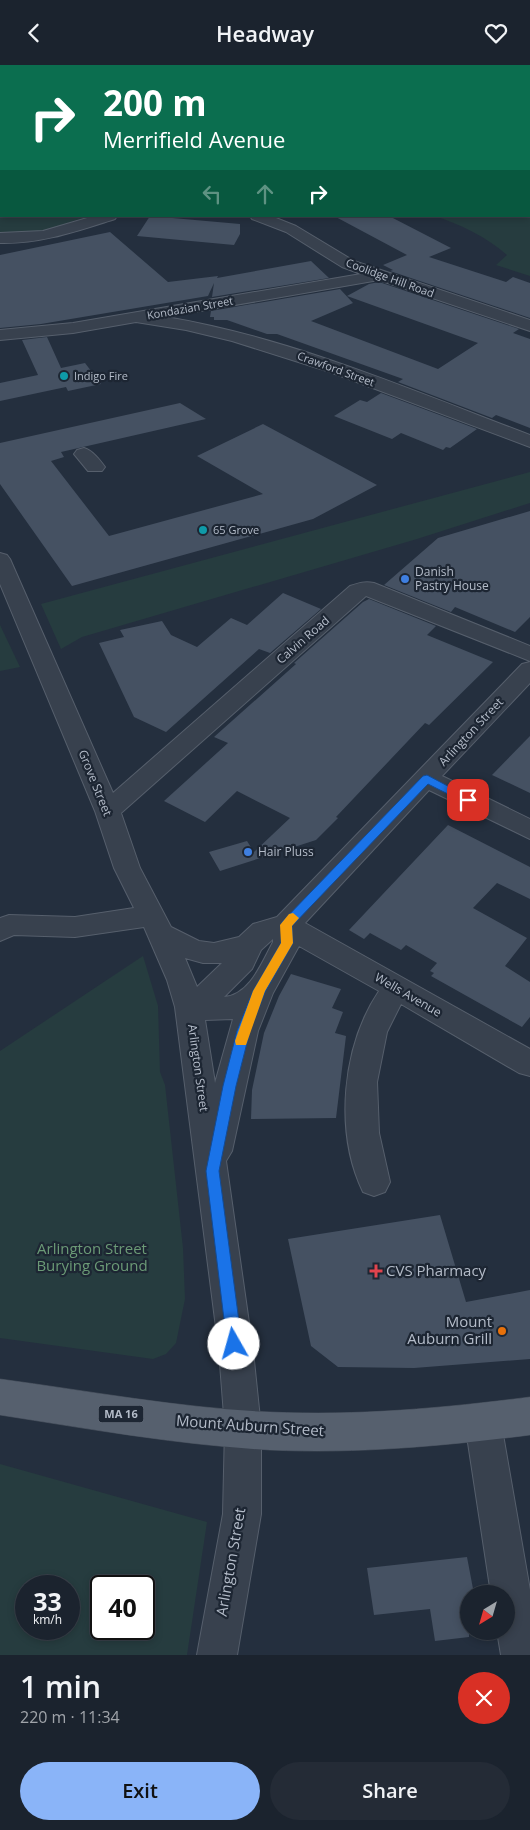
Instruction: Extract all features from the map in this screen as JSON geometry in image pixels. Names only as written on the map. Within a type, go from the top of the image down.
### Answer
[{"type":"main road","name":"Mount Auburn Street","points":[[0,1397],[151,1418],[308,1433],[483,1423],[530,1416]]},
{"type":"street","points":[[0,238],[21,239],[55,235],[107,217]]},
{"type":"street","name":"Coolidge Hill Road","points":[[260,217],[291,229],[337,258],[380,275],[530,326]]},
{"type":"street","name":"Kondazian Street","points":[[0,335],[73,328],[380,275]]},
{"type":"street","name":"Crawford Street","points":[[136,317],[198,327],[246,339],[293,354],[530,441]]},
{"type":"street","name":"Grove Street","points":[[0,559],[108,811],[127,868],[181,980],[189,1007]]},
{"type":"street","name":"Calvin Road","points":[[108,811],[358,591],[366,587],[530,655]]},
{"type":"street","name":"Arlington Street","points":[[217,1655],[242,1514],[243,1428],[238,1372],[189,1007],[204,999],[242,961],[249,944],[263,931],[286,925],[530,669]]},
{"type":"street","points":[[427,779],[530,830]]},
{"type":"street","points":[[3,926],[156,925],[186,948],[203,954],[234,951],[249,944]]},
{"type":"street","name":"Arlington Street","points":[[212,1171],[229,1086],[244,1031],[259,991],[287,943],[286,925]]},
{"type":"street","name":"Wells Avenue","points":[[286,925],[530,1064]]},
{"type":"street","points":[[374,1182],[363,1137],[362,1079],[368,1042],[387,1000],[396,988]]},
{"type":"street","points":[[189,1007],[226,1009],[250,1002],[259,991]]},
{"type":"street","points":[[483,1423],[521,1655]]},
{"type":"green space","points":[[0,217],[86,217],[37,233],[0,234]]},
{"type":"green space","points":[[438,217],[530,217],[530,276],[496,265],[507,255],[491,242]]},
{"type":"green space","points":[[530,472],[530,503],[417,539],[82,637],[61,649],[41,604]]},
{"type":"green space","points":[[0,625],[20,667],[0,671]]},
{"type":"green space","name":"Arlington Street Burying Ground","points":[[143,956],[158,1006],[160,1072],[165,1085],[183,1248],[185,1299],[176,1343],[166,1354],[153,1359],[0,1338],[0,1051]]},
{"type":"green space","points":[[0,1464],[207,1522],[187,1655],[0,1655]]},
{"type":"building","points":[[149,217],[240,224],[240,234],[234,245],[137,236]]},
{"type":"building","points":[[336,217],[391,217],[451,248],[429,257],[506,282],[513,277],[530,283],[530,318],[390,271],[393,270],[383,265],[407,255]]},
{"type":"building","points":[[110,232],[168,282],[218,276],[217,278],[311,261],[329,278],[212,297],[214,283],[208,296],[41,324],[0,328],[0,255]]},
{"type":"building","points":[[379,282],[519,329],[513,333],[530,339],[530,428],[496,415],[492,418],[398,382],[403,379],[277,334],[267,334],[227,320],[214,320],[214,317],[210,317],[211,311],[340,289],[353,303],[311,321],[438,369],[478,343],[347,296],[369,284]]},
{"type":"building","points":[[47,337],[61,368],[85,363],[101,384],[68,391],[66,387],[0,401],[0,383],[38,375],[22,340]]},
{"type":"building","points":[[381,393],[477,429],[450,448],[446,447],[443,450],[401,433],[392,439],[334,416],[360,400],[367,402]]},
{"type":"building","points":[[180,403],[206,419],[61,452],[64,457],[51,461],[109,536],[263,494],[197,456],[263,424],[377,485],[313,519],[72,586],[0,484],[0,443]]},
{"type":"building","points":[[530,511],[530,617],[515,632],[455,607],[451,612],[384,585],[438,538]]},
{"type":"building","points":[[283,593],[321,609],[270,653],[259,649],[166,732],[134,717],[99,643],[124,637],[120,630],[162,621],[171,635],[197,647],[231,618],[247,625]]},
{"type":"building","points":[[369,599],[436,626],[427,635],[493,662],[429,725],[425,723],[316,840],[220,871],[209,852],[247,841],[254,852],[290,818],[237,791],[205,822],[164,801],[228,743],[214,737],[296,664],[294,663],[363,602]]},
{"type":"building","points":[[530,736],[530,793],[492,775]]},
{"type":"building","points":[[448,825],[530,867],[530,899],[497,883],[473,908],[527,938],[505,966],[530,982],[530,1017],[522,1027],[431,976],[434,973],[430,971],[437,963],[406,945],[401,950],[370,933],[364,939],[349,930]]},
{"type":"building","points":[[291,974],[341,989],[332,1008],[343,1012],[335,1033],[346,1036],[336,1118],[251,1119],[252,1090],[264,1033],[279,996]]},
{"type":"building","name":"CVS Pharmacy","points":[[440,1215],[466,1302],[530,1290],[530,1359],[414,1368],[338,1367],[311,1346],[288,1239]]},
{"type":"building","points":[[467,1557],[472,1585],[460,1585],[460,1638],[435,1641],[430,1609],[374,1615],[367,1568]]},
{"type":"slow traffic","points":[[241,1041],[259,991],[287,943],[286,925],[293,918]]},
{"type":"place","name":"Indigo Fire","points":[[64,376]]},
{"type":"place","name":"65 Grove","points":[[203,530]]},
{"type":"place","name":"Danish Pastry House","points":[[405,579]]},
{"type":"place","name":"Hair Pluss","points":[[248,852]]},
{"type":"place","name":"CVS Pharmacy","points":[[376,1271]]},
{"type":"place","name":"Mount Auburn Grill","points":[[502,1331]]},
{"type":"route","points":[[234,1344],[212,1171],[229,1086],[244,1031],[259,991],[287,943],[286,925],[427,779],[468,800]]}]
